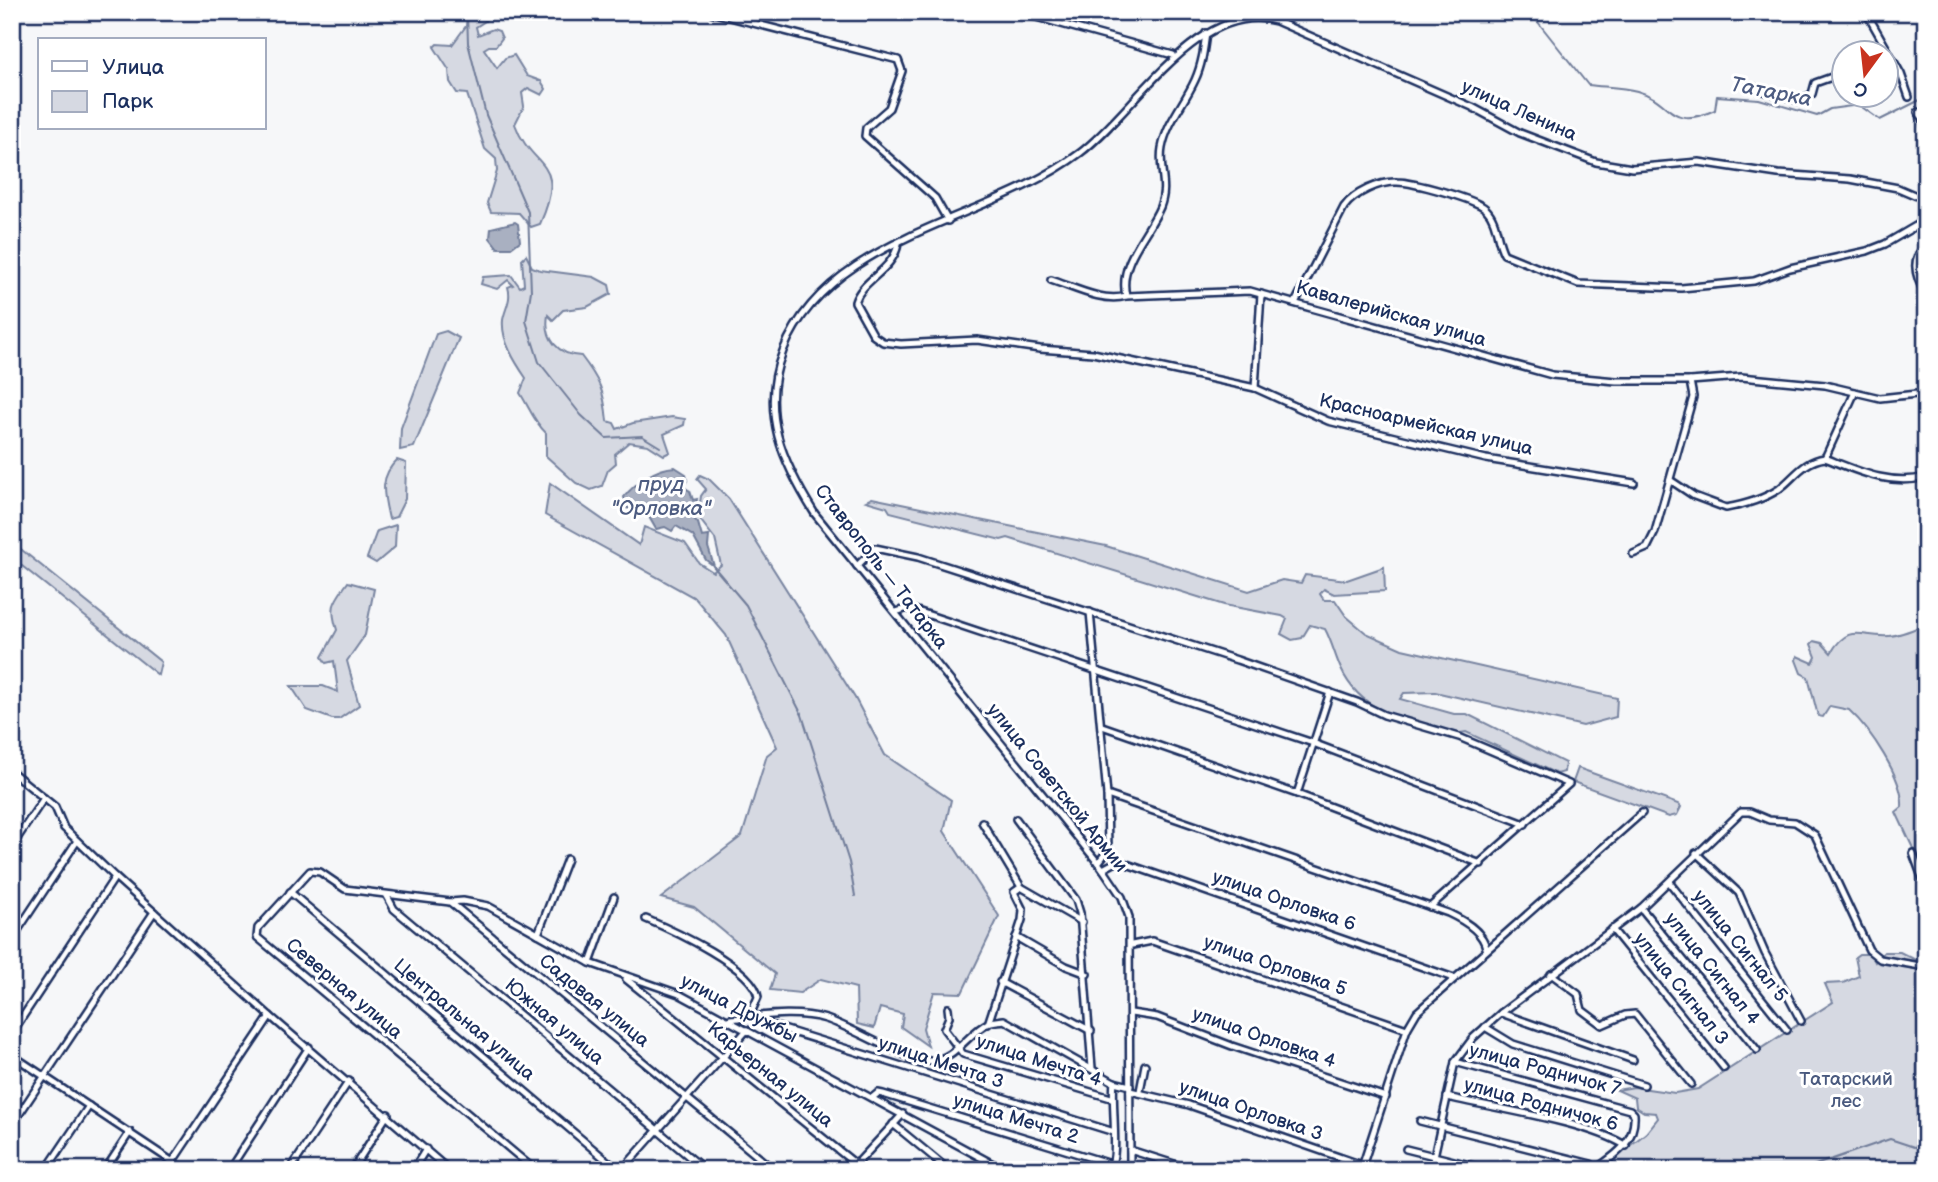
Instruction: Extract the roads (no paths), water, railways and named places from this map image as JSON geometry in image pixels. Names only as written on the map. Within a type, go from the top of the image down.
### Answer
[{"type":"street","points":[[710,12],[898,60],[902,71],[889,108],[866,128],[866,136],[935,198],[948,221]]},
{"type":"street","points":[[1018,12],[1174,55]]},
{"type":"street","points":[[1276,22],[1278,12]]},
{"type":"street","points":[[1866,12],[1881,38]]},
{"type":"street","name":"улица Ленина","points":[[948,221],[1071,160],[1123,114],[1174,55],[1206,33],[1251,15],[1276,22],[1472,107],[1520,133],[1596,162],[1632,168],[1699,162],[1778,174],[1850,179],[1898,188],[1926,200]]},
{"type":"street","points":[[1126,296],[1125,279],[1133,255],[1163,197],[1166,178],[1161,161],[1168,128],[1200,68],[1206,33]]},
{"type":"street","points":[[1899,72],[1909,96]]},
{"type":"street","points":[[1749,85],[1769,95],[1799,101],[1812,94],[1815,83],[1829,77]]},
{"type":"street","points":[[1917,112],[1923,118],[1926,133]]},
{"type":"street","points":[[1295,303],[1344,206],[1349,200],[1389,182],[1404,183],[1478,202],[1492,216],[1504,254],[1578,284],[1681,288],[1754,281],[1790,268],[1876,248],[1926,220]]},
{"type":"street","name":"Ставрополь — Татарка","points":[[948,221],[841,275],[806,311],[787,340],[779,362],[772,411],[779,449],[793,479],[815,514],[952,682]]},
{"type":"street","name":"Красноармейская улица","points":[[898,244],[888,267],[858,295],[855,302],[879,340],[901,344],[977,340],[1040,349],[1093,352],[1255,388],[1328,421],[1486,459],[1634,483]]},
{"type":"street","points":[[1926,246],[1919,253],[1916,268],[1926,295]]},
{"type":"street","name":"Кавалерийская улица","points":[[1051,280],[1112,298],[1238,290],[1261,294],[1552,375],[1594,381],[1690,381],[1741,377],[1825,385],[1880,398],[1926,393]]},
{"type":"street","points":[[1255,388],[1261,294]]},
{"type":"street","points":[[1633,554],[1647,548],[1656,532],[1693,397],[1690,381]]},
{"type":"street","points":[[1825,458],[1855,393]]},
{"type":"street","points":[[1670,480],[1694,496],[1726,508],[1777,490],[1805,464],[1825,458],[1888,480],[1926,477]]},
{"type":"street","points":[[857,566],[867,553],[882,548],[1090,612],[1330,692],[1384,715],[1459,737],[1569,784],[1430,907]]},
{"type":"street","points":[[895,612],[908,608],[1313,743],[1525,824]]},
{"type":"street","points":[[1090,612],[1102,726],[1108,850],[1116,862],[1103,869]]},
{"type":"street","name":"улица Советской Армии","points":[[952,682],[1103,869],[1127,907],[1132,945],[1130,1170]]},
{"type":"street","points":[[1297,794],[1330,692]]},
{"type":"street","points":[[1102,726],[1473,858],[1481,864]]},
{"type":"street","points":[[12,772],[55,807],[64,828],[115,877],[270,1016],[349,1081],[449,1170]]},
{"type":"street","points":[[1107,795],[1430,907],[1464,921],[1485,942],[1486,948]]},
{"type":"street","points":[[12,846],[44,798]]},
{"type":"street","points":[[1431,1170],[1455,1062],[1485,1027],[1551,974],[1641,908],[1741,813],[1750,812],[1769,820],[1795,822],[1815,835],[1869,950],[1880,959],[1926,967]]},
{"type":"street","points":[[1361,1167],[1407,1029],[1421,1007],[1642,813]]},
{"type":"street","points":[[1016,819],[1076,900],[1082,922],[1087,974],[1092,1068]]},
{"type":"street","points":[[982,822],[1021,887],[1082,922]]},
{"type":"street","points":[[12,939],[77,841]]},
{"type":"street","points":[[1098,863],[1108,850]]},
{"type":"street","points":[[1696,853],[1739,893],[1765,953],[1801,1021]]},
{"type":"street","points":[[1913,853],[1926,888]]},
{"type":"street","points":[[538,934],[567,859]]},
{"type":"street","name":"улица Орловка 6","points":[[1116,862],[1259,908],[1454,978]]},
{"type":"street","name":"Северная улица","points":[[387,896],[345,888],[315,870],[290,892],[258,928],[257,937],[535,1170]]},
{"type":"street","points":[[12,1033],[115,877]]},
{"type":"street","name":"улица Сигнал 5","points":[[1669,882],[1787,1030]]},
{"type":"street","points":[[960,1047],[988,1024],[1024,914],[1014,892],[1021,887]]},
{"type":"street","name":"Центральная улица","points":[[290,892],[620,1170]]},
{"type":"street","points":[[387,896],[450,902]]},
{"type":"street","name":"Южная улица","points":[[387,896],[394,909],[705,1170]]},
{"type":"street","points":[[590,963],[614,897]]},
{"type":"street","name":"улица Дружбы","points":[[450,902],[463,901],[488,906],[590,963],[624,977],[661,987],[729,1019],[1004,1170]]},
{"type":"street","name":"Садовая улица","points":[[450,902],[774,1170]]},
{"type":"street","name":"улица Сигнал 4","points":[[1641,908],[1757,1050]]},
{"type":"street","points":[[12,1125],[154,912]]},
{"type":"street","points":[[646,919],[702,943],[753,985],[758,997],[751,1013],[753,1017]]},
{"type":"street","name":"улица Сигнал 3","points":[[1612,929],[1724,1068]]},
{"type":"street","points":[[1016,937],[1066,966],[1087,974]]},
{"type":"street","name":"улица Орловка 5","points":[[1132,945],[1152,942],[1407,1029]]},
{"type":"street","points":[[1551,974],[1578,994],[1582,1010],[1602,1024],[1625,1015],[1636,1014],[1691,1084]]},
{"type":"street","name":"Карьерная улица","points":[[624,977],[863,1170]]},
{"type":"street","points":[[1000,982],[1091,1031]]},
{"type":"street","name":"улица Мечта 4","points":[[948,1008],[949,1017],[944,1029],[963,1054],[1111,1098]]},
{"type":"street","name":"улица Орловка 4","points":[[1131,1013],[1157,1017],[1232,1046],[1386,1097]]},
{"type":"street","points":[[1501,1013],[1633,1060]]},
{"type":"street","name":"улица Мечта 4","points":[[729,1019],[795,1014],[828,1020],[917,1058],[932,1061],[960,1047]]},
{"type":"street","points":[[167,1170],[270,1016]]},
{"type":"street","name":"улица Мечта 3","points":[[763,1017],[770,1025],[1114,1132]]},
{"type":"street","name":"улица Орловка 3","points":[[988,1024],[1004,1020],[1015,1025],[1130,1089],[1189,1105],[1361,1167]]},
{"type":"street","points":[[1485,1027],[1513,1044],[1644,1085]]},
{"type":"street","points":[[620,1170],[747,1030]]},
{"type":"street","points":[[229,1170],[309,1047]]},
{"type":"street","points":[[12,1055],[185,1170]]},
{"type":"street","name":"улица Родничок 7","points":[[1455,1062],[1630,1110],[1634,1114],[1635,1124],[1626,1146]]},
{"type":"street","points":[[1140,1091],[1145,1065]]},
{"type":"street","points":[[290,1170],[349,1081]]},
{"type":"street","name":"улица Мечта 2","points":[[873,1098],[878,1093],[883,1094],[1115,1167],[1111,1098],[1114,1082]]},
{"type":"street","name":"улица Родничок 6","points":[[1447,1097],[1577,1128],[1616,1139],[1626,1146]]},
{"type":"street","points":[[46,1170],[89,1106]]},
{"type":"street","points":[[851,1170],[903,1114]]},
{"type":"street","points":[[352,1170],[388,1115]]},
{"type":"street","points":[[1420,1121],[1591,1164],[1595,1169],[1626,1146]]},
{"type":"street","points":[[893,1124],[949,1170]]},
{"type":"street","points":[[105,1170],[130,1132]]},
{"type":"street","points":[[413,1170],[426,1149]]},
{"type":"street","points":[[1406,1149],[1490,1170]]},
{"type":"street","points":[[1130,1150],[1193,1170]]},
{"type":"water","points":[[515,222],[518,224],[520,241],[511,248],[498,248],[490,238],[491,228]]},
{"type":"water","name":"пруд \"Орловка\"","points":[[675,467],[686,474],[687,481],[682,486],[690,491],[693,500],[697,499],[695,510],[690,514],[698,523],[702,537],[709,536],[708,547],[714,566],[706,560],[693,536],[676,526],[672,531],[665,527],[656,529],[649,517],[627,508],[624,497],[634,486],[654,473]]},
{"type":"waterway","points":[[467,12],[468,43],[486,115],[528,212],[531,291],[526,321],[539,362],[581,415],[606,438],[642,436],[660,447]]},
{"type":"waterway","name":"Татарка","points":[[1530,12],[1588,85],[1637,91],[1658,101],[1679,116],[1700,116],[1715,110],[1717,96],[1759,99],[1817,116],[1830,109],[1859,105],[1880,120],[1926,97]]},
{"type":"waterway","points":[[713,566],[746,605],[802,715],[849,862],[855,896]]},
{"type":"waterway","points":[[1801,1170],[1890,1139],[1914,1147],[1926,1144]]},
{"type":"park label","name":"Татарский лес","points":[[1846,1090]]}]
